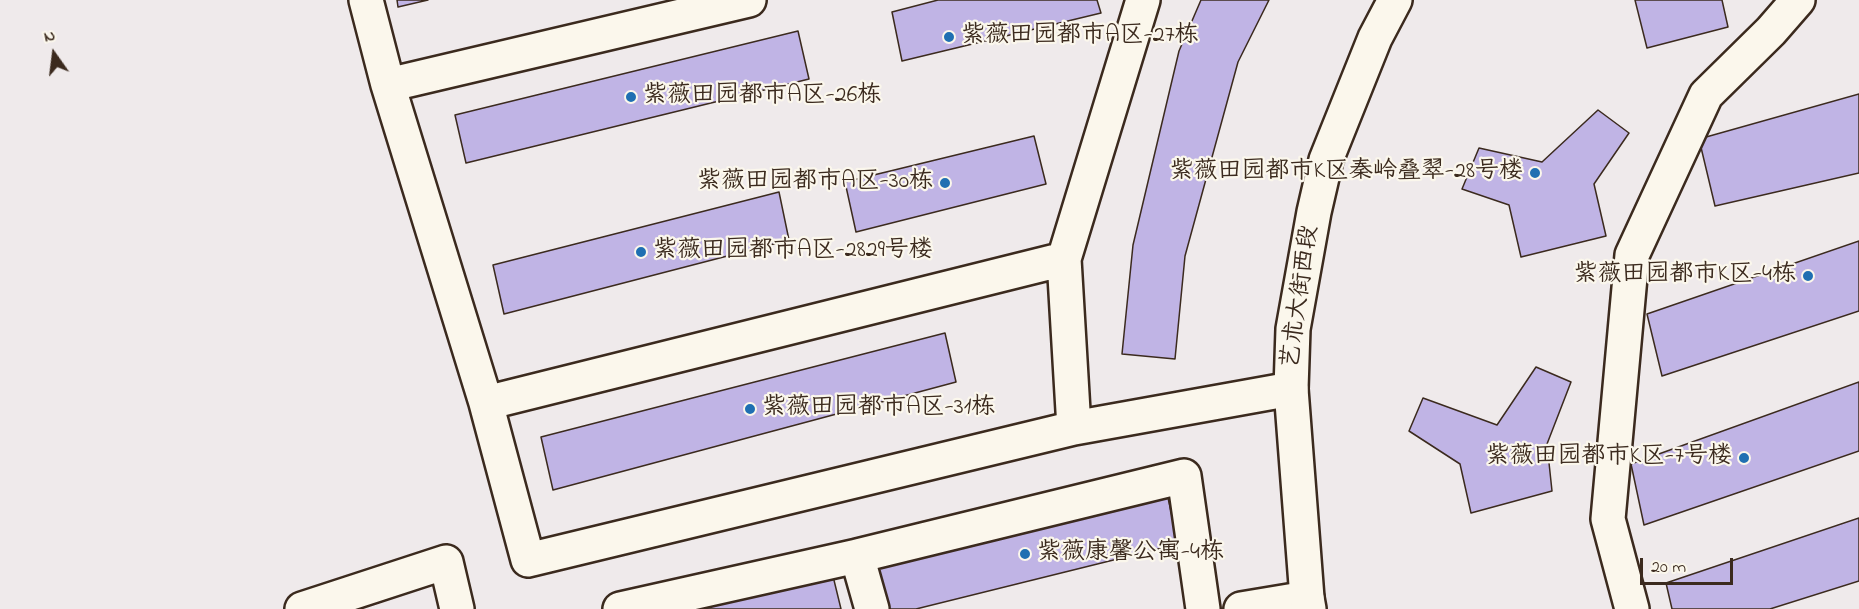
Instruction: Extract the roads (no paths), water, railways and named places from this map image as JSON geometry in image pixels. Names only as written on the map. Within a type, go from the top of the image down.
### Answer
[{"type":"street","points":[[366,0],[388,85],[486,403],[528,560],[1074,428],[1291,389]]},
{"type":"street","points":[[388,85],[749,0]]},
{"type":"street","points":[[1074,428],[1064,259],[1143,0]]},
{"type":"street","name":"艺术大街西段","points":[[1308,604],[1291,389],[1293,329],[1314,212],[1326,160],[1376,38],[1395,0]]},
{"type":"street","points":[[1632,609],[1608,519],[1632,255],[1706,95],[1771,32],[1798,0]]},
{"type":"street","points":[[486,403],[1064,259]]},
{"type":"street","points":[[620,609],[856,556],[1184,476],[1203,609]]},
{"type":"street","points":[[856,556],[872,609]]},
{"type":"street","points":[[302,609],[446,562],[458,609]]},
{"type":"street","points":[[1241,609],[1308,604]]},
{"type":"place","name":"紫薇田园都市A区-27栋","points":[[949,37]]},
{"type":"place","name":"紫薇田园都市A区-26栋","points":[[631,97]]},
{"type":"place","name":"紫薇田园都市K区秦岭叠翠-28号楼","points":[[1535,173]]},
{"type":"place","name":"紫薇田园都市A区-30栋","points":[[945,183]]},
{"type":"place","name":"紫薇田园都市A区-2829号楼","points":[[641,252]]},
{"type":"place","name":"紫薇田园都市K区-4栋","points":[[1808,276]]},
{"type":"place","name":"紫薇田园都市A区-31栋","points":[[750,409]]},
{"type":"place","name":"紫薇田园都市K区-7号楼","points":[[1744,458]]},
{"type":"place","name":"紫薇康馨公寓-4栋","points":[[1025,554]]}]
